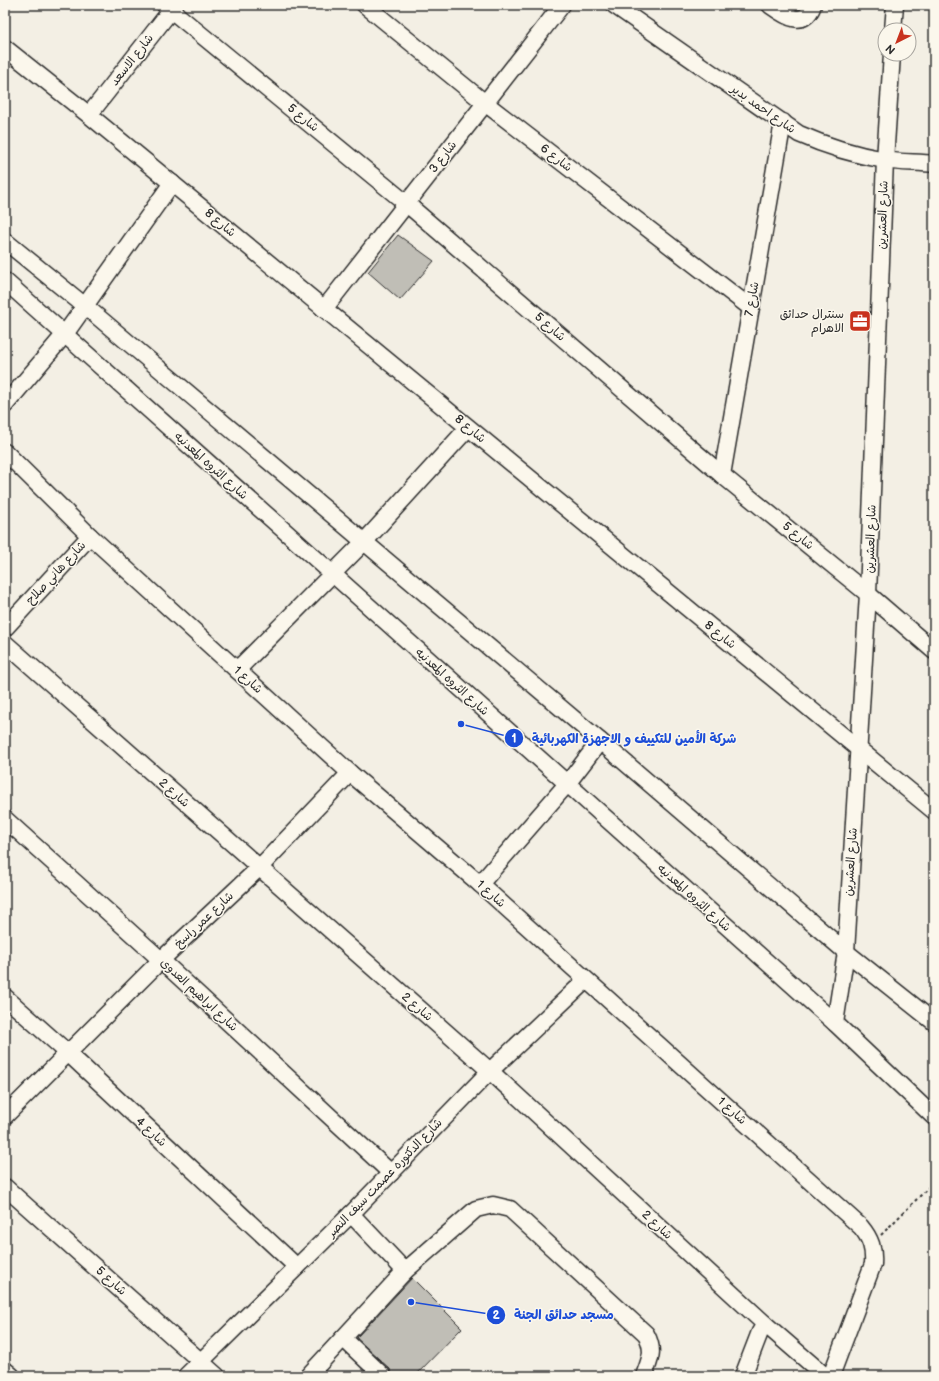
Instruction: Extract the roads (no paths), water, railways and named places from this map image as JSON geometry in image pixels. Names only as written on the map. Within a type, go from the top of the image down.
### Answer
[{"type":"street","name":"شارع 6","points":[[365,5],[485,103],[751,308]]},
{"type":"street","name":"شارع 3","points":[[324,309],[562,5]]},
{"type":"street","name":"شارع احمد بدير","points":[[614,5],[799,134],[816,142],[885,160],[934,164]]},
{"type":"street","points":[[770,5],[787,17],[793,19],[804,17],[809,13],[813,5]]},
{"type":"street","points":[[894,22],[895,5]]},
{"type":"street","name":"شارع الاسعد","points":[[89,115],[170,7]]},
{"type":"street","name":"شارع 5","points":[[170,7],[407,204],[722,475],[868,594],[934,651]]},
{"type":"street","name":"شارع 8","points":[[5,48],[172,183],[934,811]]},
{"type":"street","name":"شارع العشرين","points":[[834,1023],[846,952],[868,594],[885,160],[891,62]]},
{"type":"street","name":"شارع 7","points":[[722,475],[783,122]]},
{"type":"street","points":[[5,405],[65,334],[172,183]]},
{"type":"street","points":[[5,241],[85,306],[600,741],[846,952],[934,1022]]},
{"type":"street","name":"شارع الثروه المعدنيه","points":[[5,281],[834,1023],[934,1117]]},
{"type":"street","points":[[237,670],[364,542],[468,428]]},
{"type":"street","name":"شارع 1","points":[[5,452],[90,536],[350,773],[480,884],[861,1227],[868,1235],[872,1244],[874,1254],[873,1264],[831,1376]]},
{"type":"street","name":"شارع هاني صلاح","points":[[5,628],[90,536]]},
{"type":"street","name":"شارع 2","points":[[5,643],[490,1071],[765,1324],[825,1376]]},
{"type":"street","points":[[480,884],[567,784],[600,741]]},
{"type":"street","name":"شارع عمر راسخ","points":[[5,1116],[161,960],[259,868],[350,773]]},
{"type":"street","name":"شارع ابراهيم العدوى","points":[[5,819],[161,960],[391,1173]]},
{"type":"street","name":"شارع الدكتوره عصمت سيف النصر","points":[[186,1376],[351,1214],[490,1071],[586,980]]},
{"type":"street","name":"شارع 4","points":[[5,998],[68,1053],[297,1267]]},
{"type":"street","name":"شارع 5","points":[[5,1186],[217,1376]]},
{"type":"street","points":[[308,1376],[405,1271],[476,1209],[493,1205],[510,1209],[646,1334],[651,1343],[652,1352],[644,1376]]},
{"type":"street","points":[[351,1214],[405,1271]]},
{"type":"street","points":[[743,1376],[760,1332],[765,1324]]},
{"type":"street","points":[[343,1338],[383,1376]]},
{"type":"street","points":[[5,1370],[12,1376]]},
{"type":"place","name":"سنترال حدائق الاهرام","points":[[860,321]]},
{"type":"place","name":"شركة الأمين للتكييف و الاجهزة الكهربائية","points":[[461,724]]},
{"type":"place","name":"مسجد حدائق الجنة","points":[[411,1302]]}]
